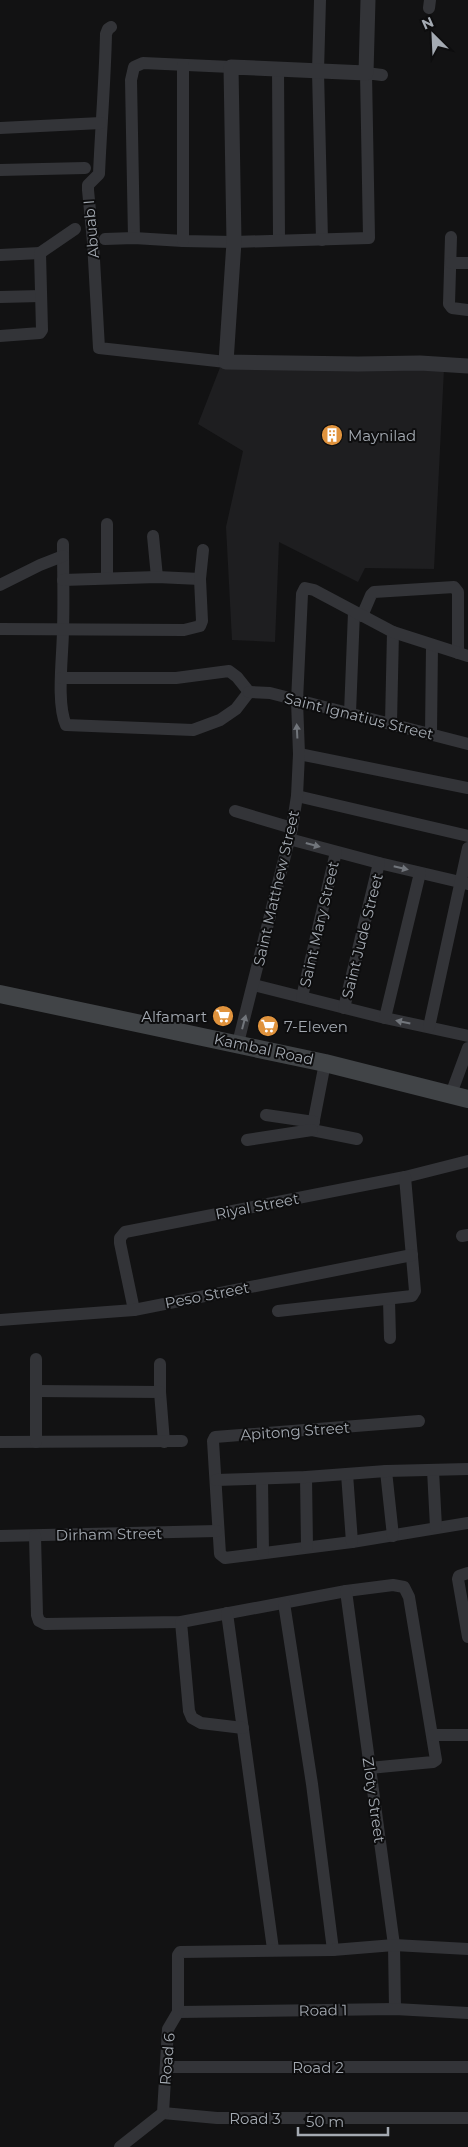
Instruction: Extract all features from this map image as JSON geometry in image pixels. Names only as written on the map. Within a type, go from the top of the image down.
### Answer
[{"type":"main road","name":"Kambal Road","points":[[0,994],[325,1062],[460,1096]]},
{"type":"street","points":[[320,0],[318,71],[322,240]]},
{"type":"street","points":[[105,239],[134,238],[183,242],[234,242],[279,239],[367,239],[370,236],[366,73],[368,0]]},
{"type":"street","name":"Abuab I","points":[[111,27],[106,34],[99,174],[88,185],[99,348],[226,362]]},
{"type":"street","points":[[134,238],[132,73],[134,67],[143,63],[278,68],[382,75]]},
{"type":"street","points":[[183,65],[183,242]]},
{"type":"street","points":[[231,67],[234,242],[226,362],[358,364],[420,362],[468,366]]},
{"type":"street","points":[[278,68],[279,239]]},
{"type":"street","points":[[0,128],[101,123]]},
{"type":"street","points":[[0,170],[85,168]]},
{"type":"street","points":[[0,255],[40,253],[75,229]]},
{"type":"street","points":[[451,236],[449,304],[452,308],[468,310]]},
{"type":"street","points":[[0,336],[37,334],[42,330],[40,253]]},
{"type":"street","points":[[450,263],[468,263]]},
{"type":"street","points":[[0,297],[41,296]]},
{"type":"street","points":[[107,524],[107,578]]},
{"type":"street","points":[[152,536],[157,577]]},
{"type":"street","points":[[0,585],[40,565],[63,550],[61,678],[63,718],[66,724],[193,730],[220,720],[236,709],[249,692],[230,671],[176,678],[61,678]]},
{"type":"street","points":[[0,629],[184,630],[200,626],[202,621],[200,579],[203,550]]},
{"type":"street","points":[[63,580],[157,577],[200,579]]},
{"type":"street","points":[[350,714],[358,614],[374,592],[454,587],[458,592],[463,654],[393,632],[358,614]]},
{"type":"street","name":"Saint Matthew Street","points":[[238,1043],[291,834],[297,796],[299,754],[297,701],[302,594],[306,588],[314,590],[358,614]]},
{"type":"street","points":[[391,723],[393,632]]},
{"type":"street","points":[[430,734],[432,645]]},
{"type":"street","name":"Saint Ignatius Street","points":[[249,692],[270,693],[468,744]]},
{"type":"street","points":[[299,754],[468,788]]},
{"type":"street","points":[[297,796],[468,836]]},
{"type":"street","points":[[236,811],[336,852],[379,864],[464,883]]},
{"type":"street","points":[[428,1027],[464,883],[468,848]]},
{"type":"street","name":"Saint Mary Street","points":[[302,997],[336,852]]},
{"type":"street","name":"Saint Jude Street","points":[[344,1008],[379,864]]},
{"type":"street","points":[[385,1018],[420,873]]},
{"type":"street","points":[[254,986],[468,1036]]},
{"type":"street","points":[[460,1096],[468,1048]]},
{"type":"street","points":[[313,1126],[325,1062]]},
{"type":"street","points":[[266,1115],[357,1139]]},
{"type":"street","points":[[247,1140],[313,1126]]},
{"type":"street","name":"Riyal Street","points":[[134,1310],[120,1243],[120,1238],[126,1232],[405,1177],[468,1161]]},
{"type":"street","points":[[278,1311],[390,1300],[412,1296],[415,1291],[405,1177]]},
{"type":"street","name":"Peso Street","points":[[0,1320],[134,1310],[412,1255]]},
{"type":"street","points":[[390,1300],[390,1338]]},
{"type":"street","points":[[36,1359],[36,1442]]},
{"type":"street","points":[[160,1364],[164,1442]]},
{"type":"street","points":[[36,1391],[160,1392]]},
{"type":"street","name":"Apitong Street","points":[[216,1480],[213,1441],[215,1437],[419,1421]]},
{"type":"street","points":[[0,1442],[182,1441]]},
{"type":"street","points":[[468,1469],[386,1471],[306,1477],[216,1480],[217,1531],[222,1557],[352,1542],[468,1522]]},
{"type":"street","points":[[433,1470],[436,1527]]},
{"type":"street","points":[[386,1471],[393,1536]]},
{"type":"street","points":[[347,1474],[352,1542]]},
{"type":"street","points":[[306,1477],[307,1547]]},
{"type":"street","points":[[262,1479],[263,1553]]},
{"type":"street","name":"Dirham Street","points":[[0,1536],[217,1531]]},
{"type":"street","points":[[35,1536],[37,1615],[40,1621],[45,1624],[181,1622],[346,1591],[393,1585],[404,1587],[409,1597],[433,1735],[435,1761],[369,1768]]},
{"type":"street","points":[[468,1573],[459,1576],[458,1579],[468,1636]]},
{"type":"street","name":"Zloty Street","points":[[346,1591],[394,1945],[395,2010]]},
{"type":"street","points":[[284,1603],[312,1784],[333,1950]]},
{"type":"street","points":[[227,1613],[273,1949],[333,1950],[394,1945],[468,1949]]},
{"type":"street","points":[[181,1622],[189,1711],[192,1718],[200,1723],[243,1728]]},
{"type":"street","points":[[433,1735],[468,1735]]},
{"type":"street","name":"Road 6","points":[[163,2113],[168,2029],[178,2012],[179,1953],[182,1951],[273,1949]]},
{"type":"street","name":"Road 1","points":[[178,2012],[395,2010],[468,2013]]},
{"type":"street","name":"Road 2","points":[[167,2067],[468,2067]]},
{"type":"street","points":[[120,2147],[163,2113]]},
{"type":"street","name":"Road 3","points":[[163,2113],[217,2118],[468,2118]]},
{"type":"shaded area","points":[[221,365],[444,369],[434,569],[365,568],[358,582],[279,542],[275,642],[232,640],[226,527],[243,451],[198,424]]},
{"type":"place","name":"Maynilad","points":[[332,435]]},
{"type":"place","name":"Alfamart","points":[[223,1016]]},
{"type":"place","name":"7-Eleven","points":[[268,1026]]}]
